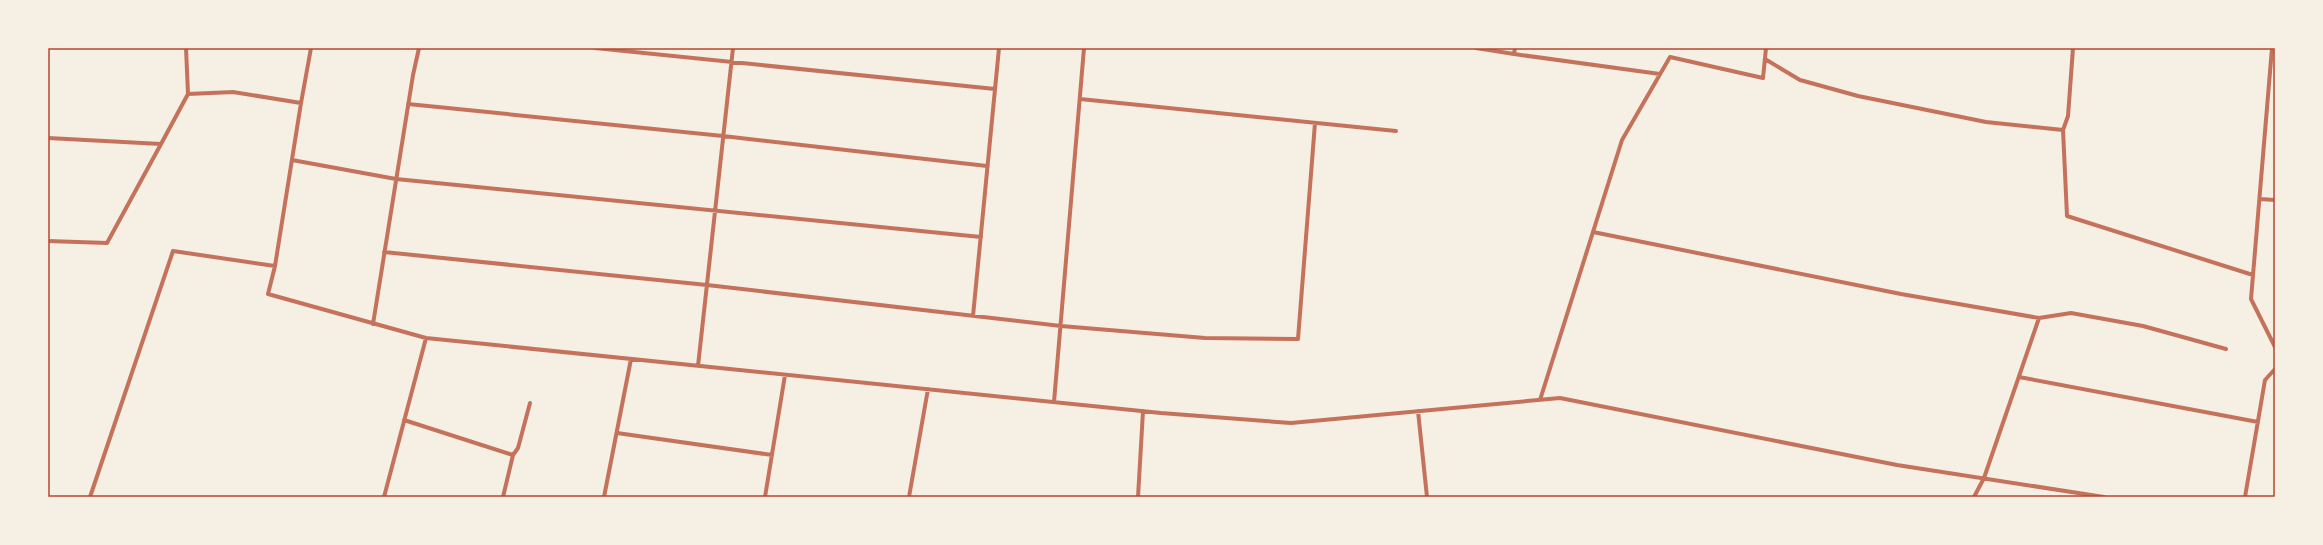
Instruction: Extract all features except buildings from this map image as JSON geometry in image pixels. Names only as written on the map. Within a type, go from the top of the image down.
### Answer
[{"type":"street","points":[[48,241],[107,243],[188,94],[186,48]]},
{"type":"street","points":[[311,48],[275,266],[268,294],[426,338],[1143,411],[1291,423],[1560,398],[1897,465],[2104,497]]},
{"type":"street","points":[[373,324],[408,104],[419,48]]},
{"type":"street","points":[[595,48],[995,90]]},
{"type":"street","points":[[698,366],[733,48]]},
{"type":"street","points":[[973,316],[999,48]]},
{"type":"street","points":[[1054,402],[1084,48]]},
{"type":"street","points":[[1476,48],[1660,74]]},
{"type":"street","points":[[1514,54],[1515,48]]},
{"type":"street","points":[[1540,400],[1622,140],[1670,57],[1763,78],[1766,48]]},
{"type":"street","points":[[2073,48],[2068,116],[2062,130],[2067,216],[2254,275]]},
{"type":"street","points":[[2272,48],[2251,299],[2275,347]]},
{"type":"street","points":[[1765,59],[1800,80],[1858,96],[1986,122],[2062,130]]},
{"type":"street","points":[[188,94],[233,92],[301,103]]},
{"type":"street","points":[[1080,99],[1396,131]]},
{"type":"street","points":[[408,104],[723,136],[987,166]]},
{"type":"street","points":[[384,252],[707,285],[1061,326],[1205,338],[1298,339],[1315,123]]},
{"type":"street","points":[[48,138],[161,144]]},
{"type":"street","points":[[292,160],[396,179],[981,237]]},
{"type":"street","points":[[2260,199],[2275,200]]},
{"type":"street","points":[[1593,232],[1901,294],[2039,318],[2071,314],[2143,326],[2226,349]]},
{"type":"street","points":[[90,497],[174,251],[275,266]]},
{"type":"street","points":[[1974,497],[1984,478],[2039,318]]},
{"type":"street","points":[[384,497],[426,338]]},
{"type":"street","points":[[604,497],[631,359]]},
{"type":"street","points":[[2245,497],[2265,380],[2275,369]]},
{"type":"street","points":[[766,497],[785,375]]},
{"type":"street","points":[[2019,377],[2258,422]]},
{"type":"street","points":[[909,497],[928,389]]},
{"type":"street","points":[[503,497],[512,455],[518,448],[530,403]]},
{"type":"street","points":[[1138,497],[1143,411]]},
{"type":"street","points":[[1418,411],[1427,497]]},
{"type":"street","points":[[404,420],[512,455]]},
{"type":"street","points":[[617,434],[772,455]]}]
